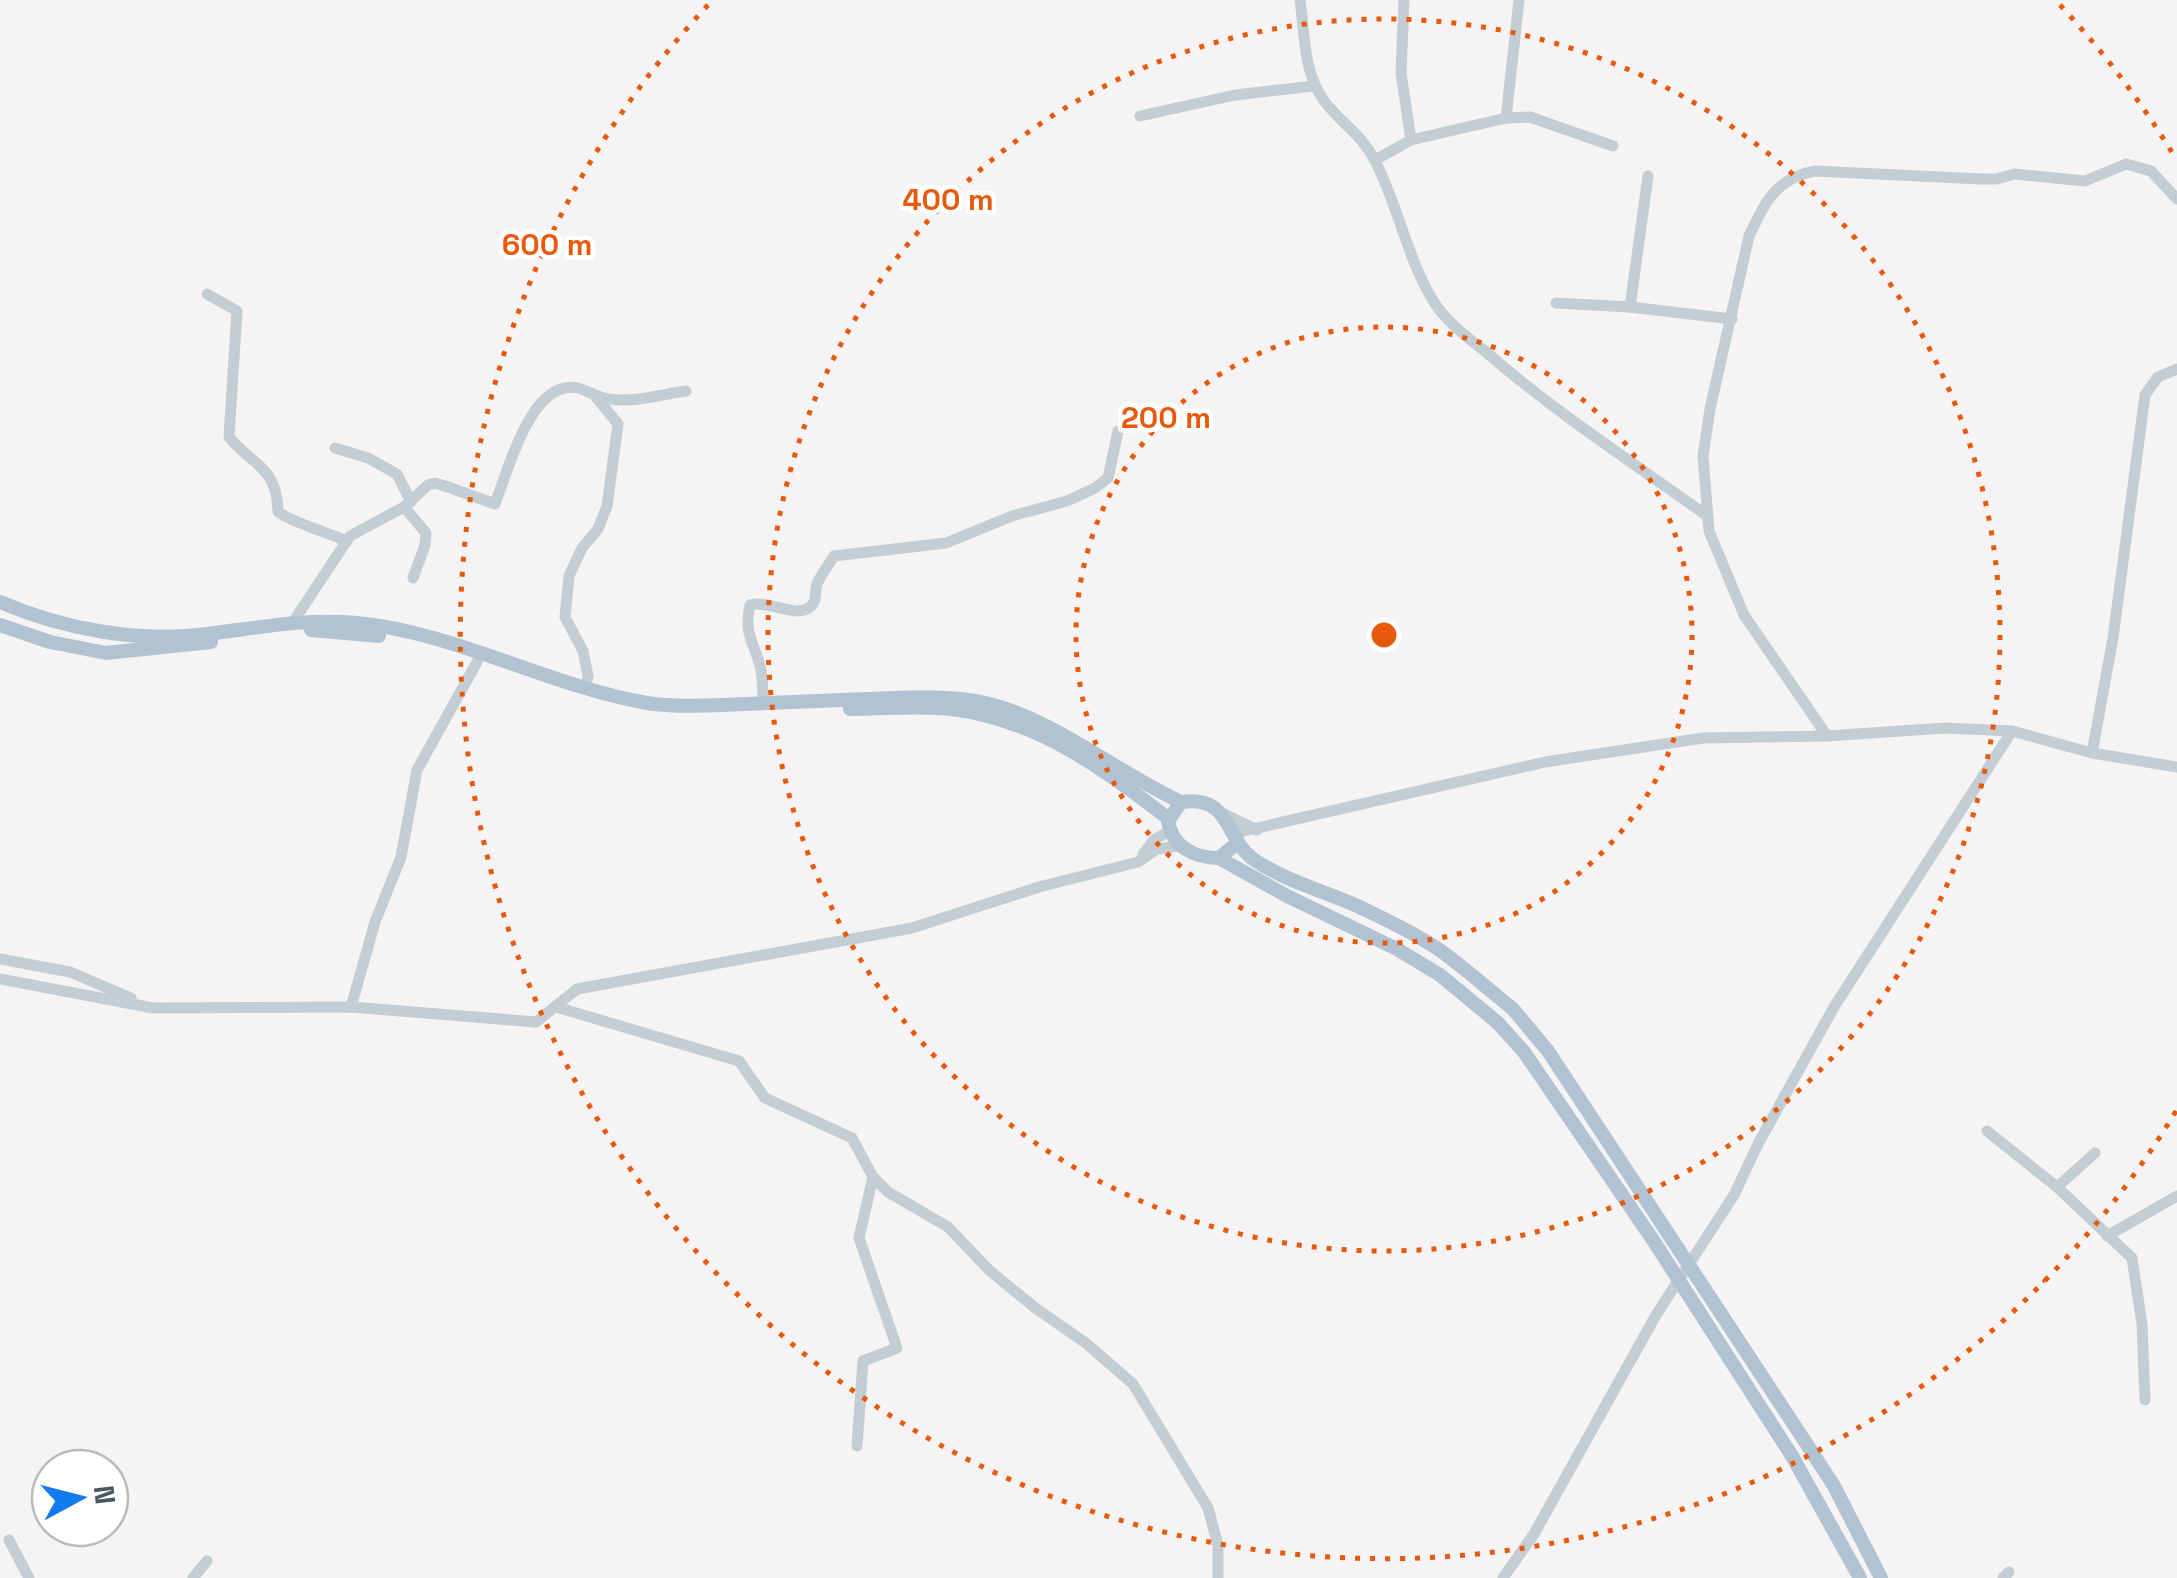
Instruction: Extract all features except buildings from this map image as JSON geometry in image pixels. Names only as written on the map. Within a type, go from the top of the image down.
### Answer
[{"type":"main road","points":[[0,602],[53,622],[157,636],[204,635],[293,622],[331,621],[399,630],[585,689],[651,704],[934,697],[988,704],[1064,734],[1180,802],[1200,802],[1219,811],[1254,859],[1282,876],[1364,908],[1438,949],[1514,1009],[1548,1051],[1834,1486],[1881,1578]]},
{"type":"main road","points":[[0,624],[50,642],[106,653],[176,648],[295,630],[332,630],[400,639],[584,698],[651,712],[933,708],[988,716],[1059,742],[1094,763],[1169,825],[1180,846],[1198,856],[1219,858],[1287,896],[1398,949],[1440,975],[1498,1024],[1524,1052],[1653,1240],[1792,1456],[1860,1578]]},
{"type":"main road","points":[[1169,825],[1180,802]]},
{"type":"main road","points":[[1219,858],[1235,845],[1236,836]]},
{"type":"street","points":[[1300,0],[1308,69],[1314,86],[1333,111],[1360,135],[1376,160],[1419,274],[1434,303],[1454,326],[1571,420],[1706,515]]},
{"type":"street","points":[[1404,0],[1401,73],[1410,140]]},
{"type":"street","points":[[1506,118],[1520,0]]},
{"type":"street","points":[[1140,116],[1235,95],[1314,86]]},
{"type":"street","points":[[1376,160],[1410,140],[1506,118],[1530,117],[1614,146]]},
{"type":"street","points":[[1827,736],[1744,614],[1718,557],[1706,515],[1704,456],[1710,409],[1754,225],[1780,183],[1815,171],[1980,179],[2014,174],[2085,180],[2126,164],[2150,171],[2177,199]]},
{"type":"street","points":[[1630,306],[1648,176]]},
{"type":"street","points":[[207,294],[238,311],[229,436],[262,466],[276,491],[278,512],[347,542]]},
{"type":"street","points":[[1556,303],[1630,306],[1732,320]]},
{"type":"street","points":[[2092,753],[2113,638],[2145,395],[2158,378],[2177,369]]},
{"type":"street","points":[[293,622],[359,529],[408,504],[428,485],[435,483],[495,504],[521,435],[550,395],[562,388],[579,387],[610,400],[686,391]]},
{"type":"street","points":[[585,689],[588,676],[584,651],[564,617],[568,576],[582,548],[598,529],[607,506],[618,424],[593,394]]},
{"type":"street","points":[[764,704],[760,668],[748,638],[746,620],[750,606],[762,602],[802,612],[816,598],[818,582],[834,556],[946,544],[1095,488],[1108,478],[1118,431]]},
{"type":"street","points":[[335,448],[368,458],[397,474],[408,504],[426,533],[426,545],[413,578]]},
{"type":"street","points":[[352,1007],[375,922],[401,857],[417,770],[477,662]]},
{"type":"street","points":[[1236,836],[1545,762],[1704,738],[1827,736],[1946,728],[2012,731],[2092,753],[2177,767]]},
{"type":"street","points":[[1503,1578],[1534,1534],[1656,1315],[1734,1194],[1834,1007],[2012,731]]},
{"type":"street","points":[[1219,811],[1257,830]]},
{"type":"street","points":[[1138,862],[1169,825]]},
{"type":"street","points":[[536,1022],[577,989],[912,928],[1038,887],[1138,862],[1157,849],[1180,846]]},
{"type":"street","points":[[0,959],[70,972],[153,1008]]},
{"type":"street","points":[[0,979],[153,1008],[352,1007],[536,1022],[558,1006],[740,1061],[765,1098],[852,1138],[873,1177],[888,1192],[948,1227],[989,1270],[1133,1384],[1208,1508],[1218,1545],[1218,1578]]},
{"type":"street","points":[[1987,1131],[2132,1258],[2146,1366],[2145,1400]]},
{"type":"street","points":[[2056,1188],[2094,1153]]},
{"type":"street","points":[[856,1446],[863,1361],[897,1348],[859,1238],[873,1177]]},
{"type":"street","points":[[2107,1236],[2177,1196]]},
{"type":"street","points":[[9,1540],[29,1578]]},
{"type":"street","points":[[193,1578],[207,1561]]}]
